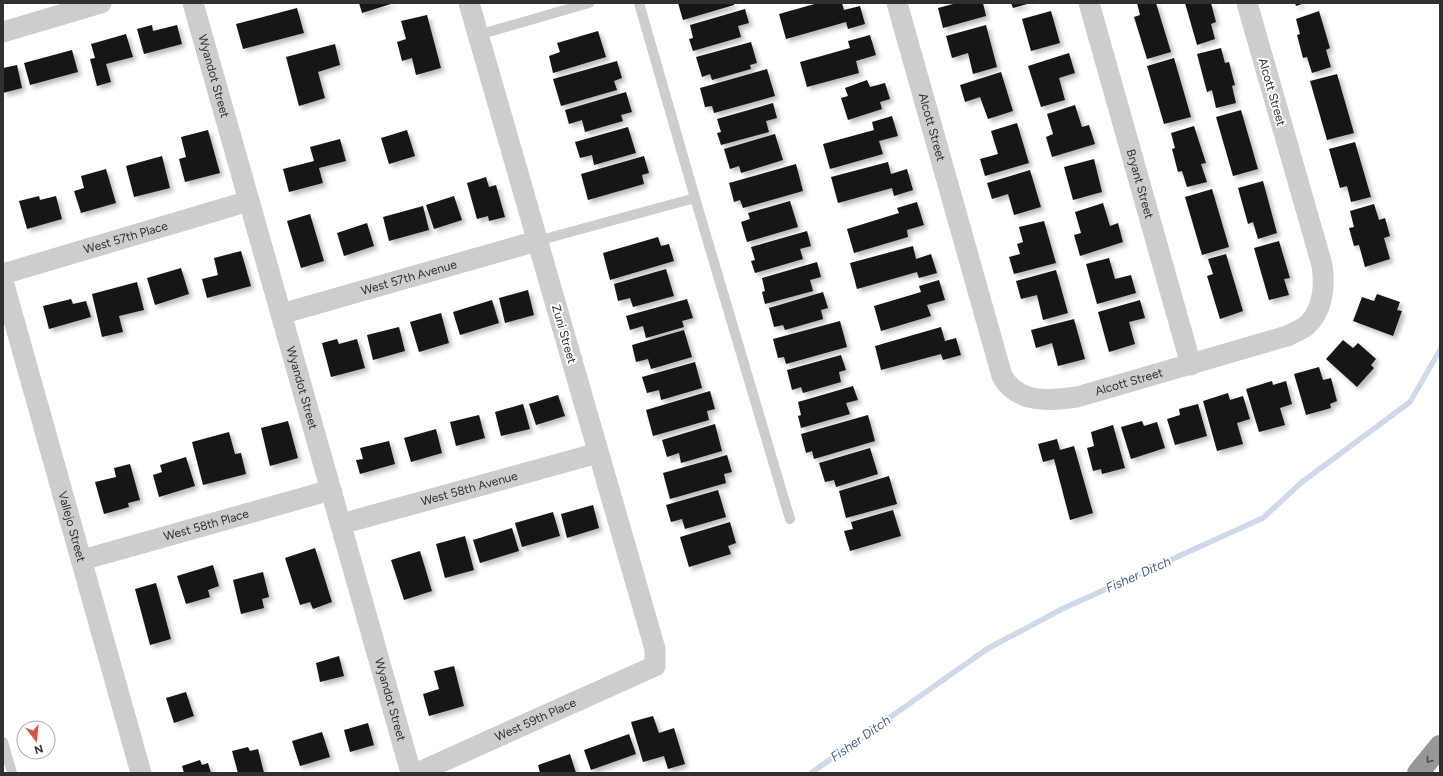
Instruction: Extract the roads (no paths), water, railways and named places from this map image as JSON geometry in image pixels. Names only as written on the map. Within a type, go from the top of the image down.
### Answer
[{"type":"highway","points":[[1418,773],[1440,746]]},
{"type":"street","points":[[3,32],[101,3]]},
{"type":"street","name":"Wyandot Street","points":[[193,3],[411,773]]},
{"type":"street","name":"Zuni Street","points":[[469,3],[655,649],[655,666]]},
{"type":"street","name":"Alcott Street","points":[[897,3],[991,341],[1006,383],[1016,391],[1031,398],[1051,401],[1077,397],[1287,336],[1306,326],[1315,314],[1323,293],[1322,265],[1247,3]]},
{"type":"street","name":"Bryant Street","points":[[1089,3],[1191,365]]},
{"type":"street","name":"West 57th Place","points":[[3,274],[249,201]]},
{"type":"street","name":"West 57th Avenue","points":[[281,314],[537,241]]},
{"type":"street","name":"Vallejo Street","points":[[3,280],[141,773]]},
{"type":"street","name":"West 58th Avenue","points":[[341,524],[598,453]]},
{"type":"street","name":"West 58th Place","points":[[82,560],[331,490]]},
{"type":"street","name":"West 59th Place","points":[[416,773],[655,666]]},
{"type":"lane","points":[[478,34],[589,3]]},
{"type":"lane","points":[[639,3],[790,519]]},
{"type":"lane","points":[[537,241],[696,198]]},
{"type":"lane","points":[[3,742],[12,773]]},
{"type":"waterway","name":"Fisher Ditch","points":[[811,773],[987,649],[1062,609],[1263,518],[1302,482],[1410,402],[1440,350]]}]
